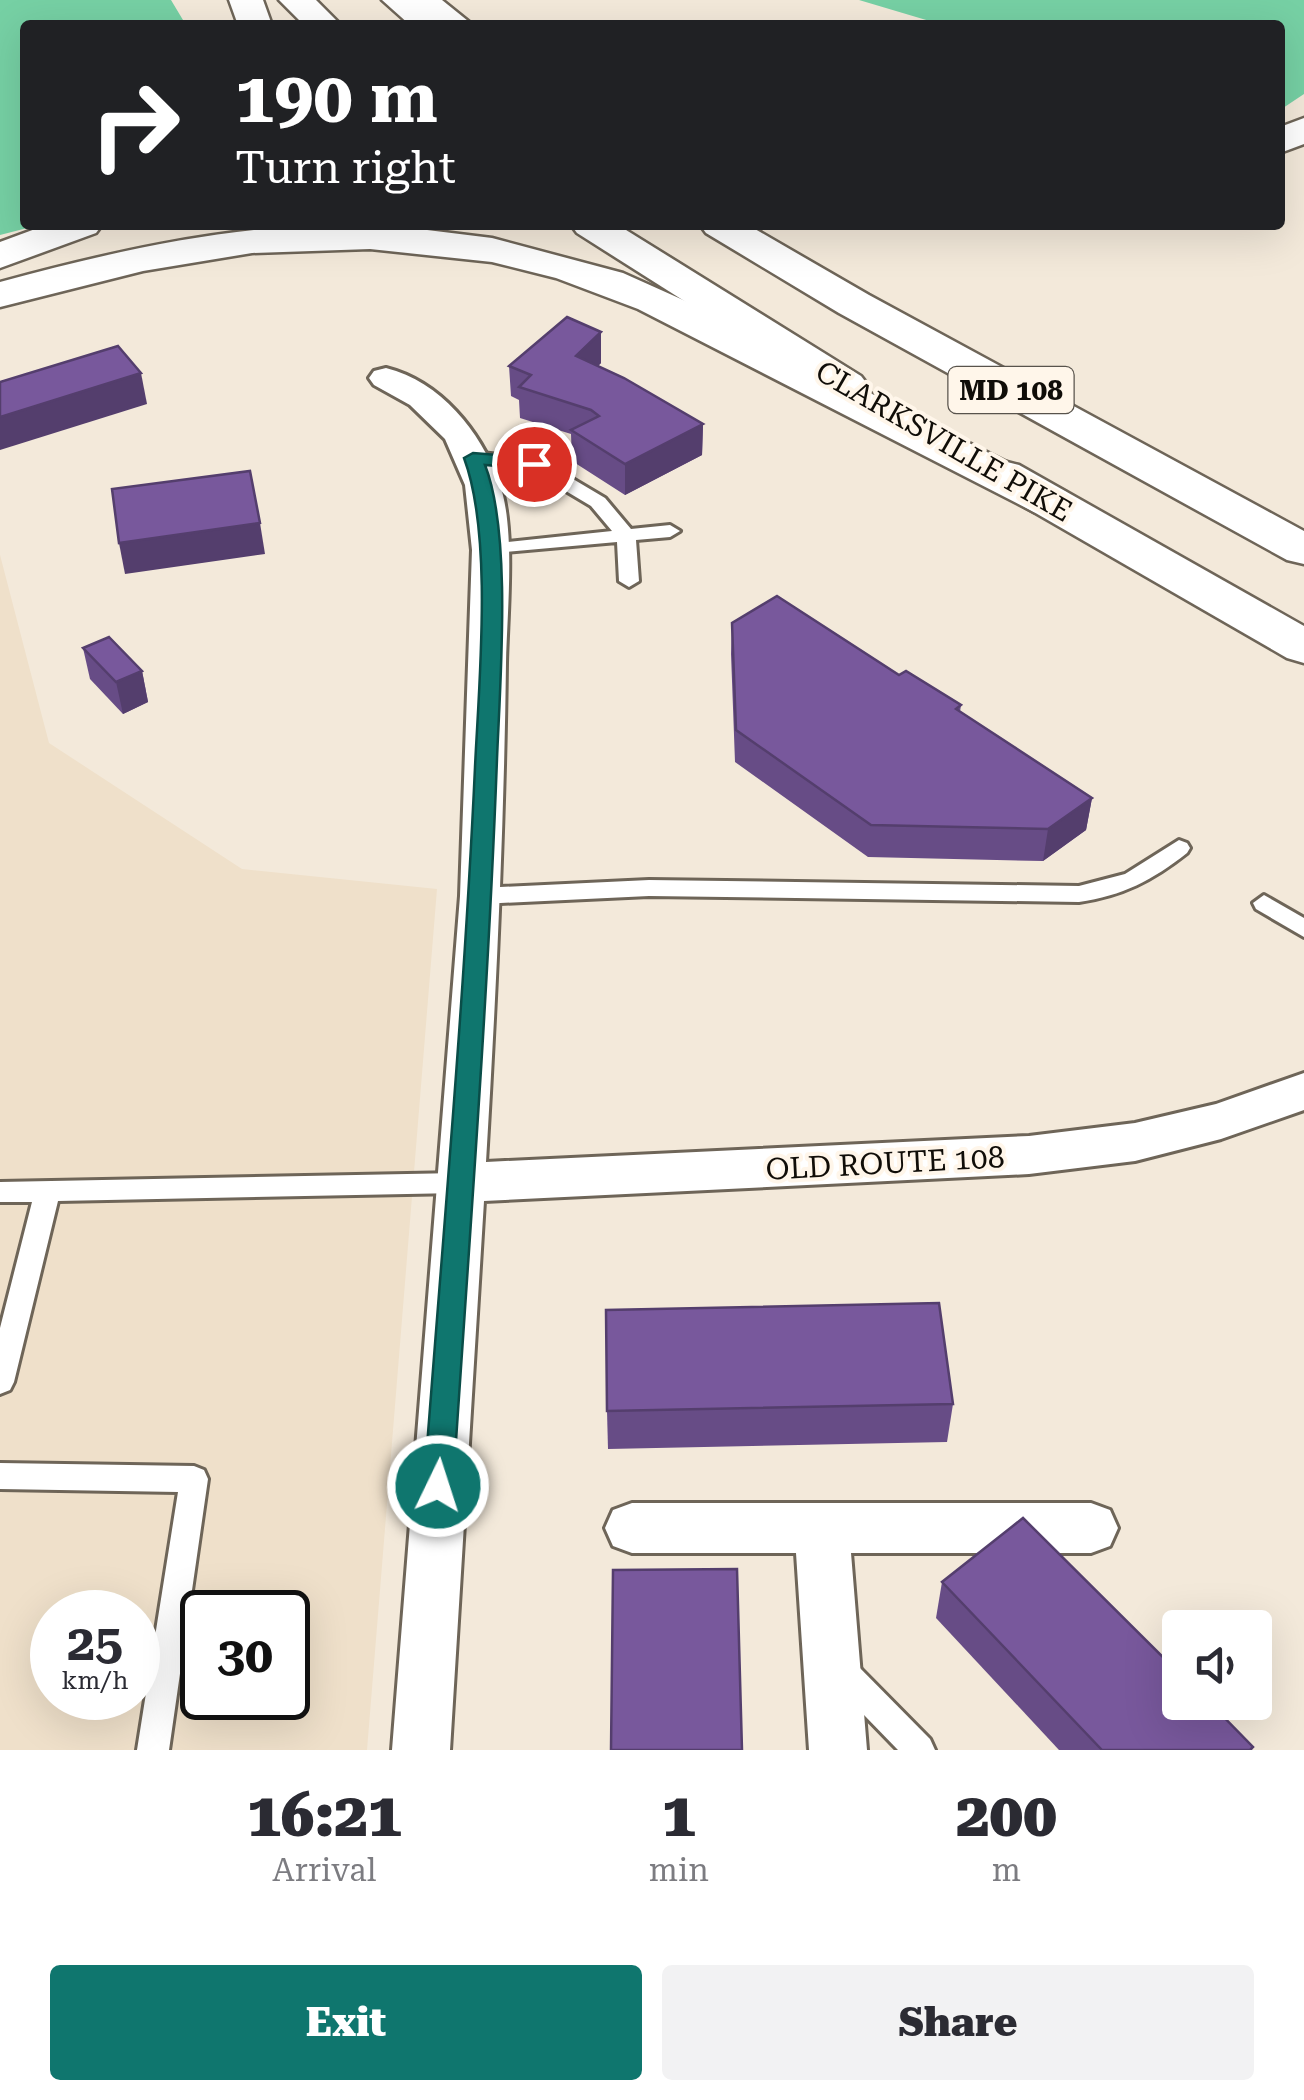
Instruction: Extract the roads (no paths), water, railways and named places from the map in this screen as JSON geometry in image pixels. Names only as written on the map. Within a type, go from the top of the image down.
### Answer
[{"type":"main road","points":[[296,0],[318,20]]},
{"type":"main road","points":[[399,0],[425,20]]},
{"type":"main road","points":[[420,0],[449,20]]},
{"type":"main road","points":[[0,256],[69,230]]},
{"type":"main road","name":"CLARKSVILLE PIKE","points":[[598,230],[779,346],[1304,647]]},
{"type":"main road","name":"MD 108","points":[[728,230],[854,304],[1304,550]]},
{"type":"main road","points":[[0,295],[84,270],[223,244],[347,236],[477,247],[570,269],[676,311],[1050,502]]},
{"type":"street","points":[[386,378],[422,398],[444,418],[473,458],[483,484],[490,550],[480,896],[421,1750]]},
{"type":"street","name":"OLD ROUTE 108","points":[[458,1183],[1029,1155],[1135,1142],[1221,1121],[1304,1091]]},
{"type":"street","points":[[822,1527],[838,1750]]},
{"type":"street","points":[[632,1528],[1090,1528]]},
{"type":"lane","points":[[473,458],[534,464],[598,502],[626,536],[629,582]]},
{"type":"lane","points":[[490,550],[670,530]]},
{"type":"lane","points":[[480,896],[649,888],[1079,894],[1112,891],[1136,882],[1180,848]]},
{"type":"lane","points":[[1264,903],[1304,929]]},
{"type":"lane","points":[[0,1192],[458,1183]]},
{"type":"lane","points":[[0,1382],[46,1193]]},
{"type":"lane","points":[[0,1476],[194,1479],[153,1750]]},
{"type":"lane","points":[[832,1660],[918,1750]]}]
